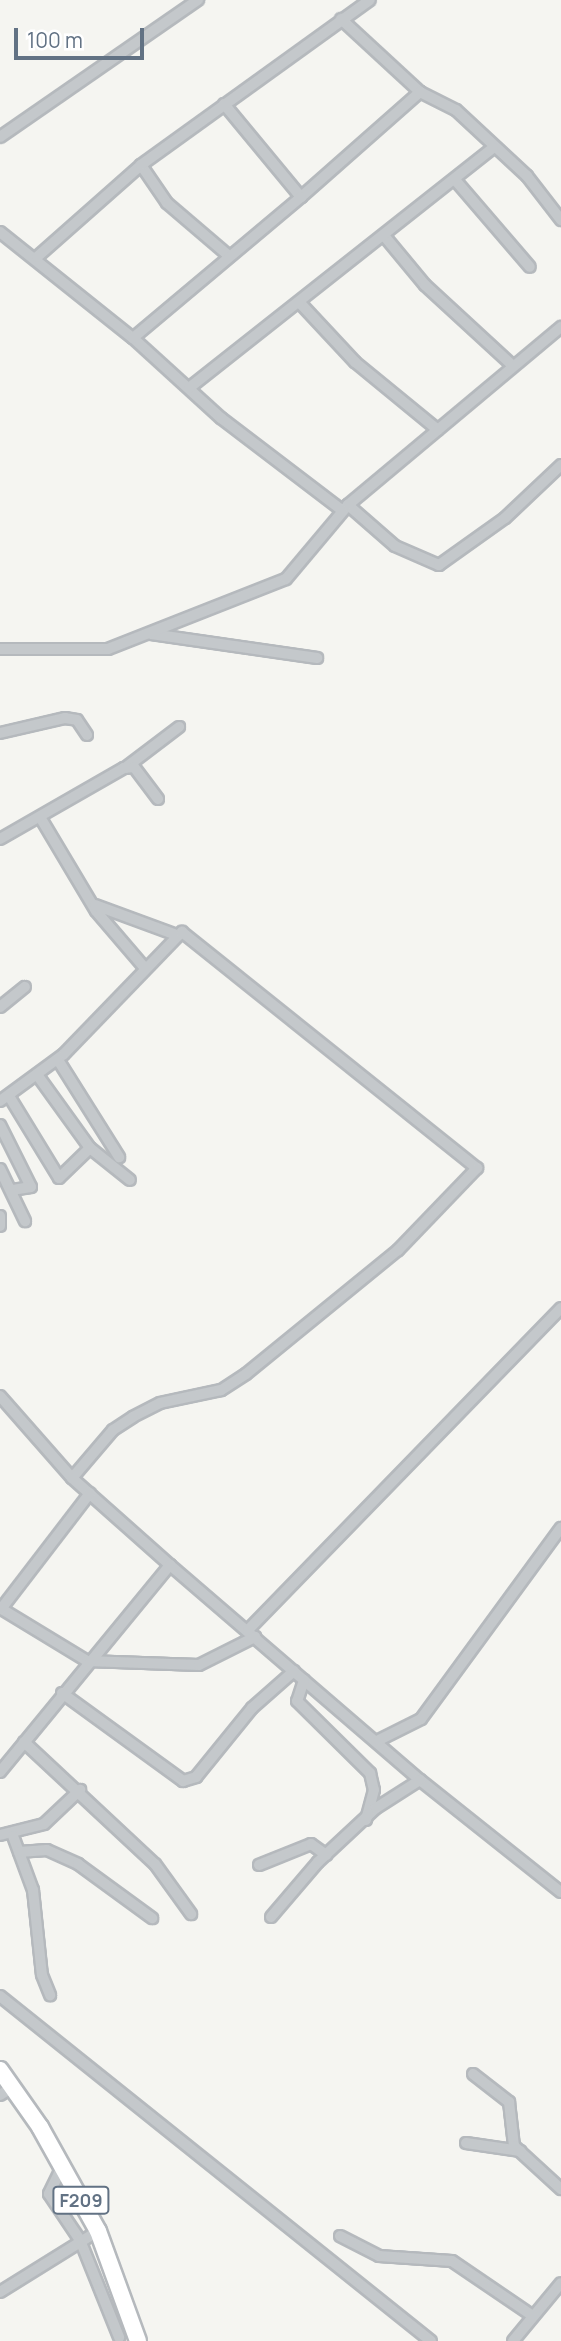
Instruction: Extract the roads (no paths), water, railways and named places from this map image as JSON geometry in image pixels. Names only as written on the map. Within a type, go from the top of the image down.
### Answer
[{"type":"main road","name":"F209","points":[[0,2070],[6,2091],[62,2165],[98,2231],[126,2338]]},
{"type":"street","points":[[0,136],[198,0]]},
{"type":"street","points":[[37,257],[141,165],[370,0]]},
{"type":"street","points":[[341,19],[420,92],[456,110],[493,148],[527,176],[561,219]]},
{"type":"street","points":[[133,338],[301,197],[420,92]]},
{"type":"street","points":[[224,104],[301,197]]},
{"type":"street","points":[[189,388],[386,238],[493,148]]},
{"type":"street","points":[[141,165],[167,203],[229,256]]},
{"type":"street","points":[[456,181],[530,267]]},
{"type":"street","points":[[0,232],[37,257],[189,388],[395,547],[439,565],[505,518],[561,465]]},
{"type":"street","points":[[386,238],[425,285],[512,365]]},
{"type":"street","points":[[300,303],[355,362],[438,430]]},
{"type":"street","points":[[0,649],[100,650],[286,579],[345,508],[512,365],[561,327]]},
{"type":"street","points":[[147,634],[317,658]]},
{"type":"street","points":[[0,733],[65,718],[77,720],[87,735]]},
{"type":"street","points":[[0,839],[124,768],[179,727]]},
{"type":"street","points":[[124,768],[134,767],[158,799]]},
{"type":"street","points":[[40,817],[95,905],[144,967]]},
{"type":"street","points":[[72,1478],[113,1430],[133,1417],[160,1403],[221,1390],[246,1374],[398,1250],[477,1168],[264,1003],[189,934],[174,934],[95,905]]},
{"type":"street","points":[[90,1148],[59,1178],[4,1098],[58,1060],[174,934]]},
{"type":"street","points":[[0,1007],[25,987]]},
{"type":"street","points":[[58,1060],[119,1157]]},
{"type":"street","points":[[38,1076],[90,1148],[131,1180]]},
{"type":"street","points":[[0,1125],[31,1187],[11,1190]]},
{"type":"street","points":[[0,1169],[25,1221]]},
{"type":"street","points":[[0,1216],[0,1226]]},
{"type":"street","points":[[90,1493],[1,1608],[87,1661],[199,1665],[251,1633],[561,1308]]},
{"type":"street","points":[[0,1396],[72,1478],[170,1565],[304,1680],[379,1740],[420,1780],[561,1892]]},
{"type":"street","points":[[379,1740],[421,1719],[561,1528]]},
{"type":"street","points":[[0,1772],[87,1661],[170,1565]]},
{"type":"street","points":[[62,1693],[183,1782],[197,1777],[253,1708],[294,1671]]},
{"type":"street","points":[[304,1680],[297,1701],[370,1773],[374,1790],[366,1821]]},
{"type":"street","points":[[24,1742],[80,1790],[155,1864],[191,1914]]},
{"type":"street","points":[[271,1917],[326,1855],[420,1780]]},
{"type":"street","points":[[0,1835],[13,1836],[44,1824],[80,1790]]},
{"type":"street","points":[[13,1836],[33,1890],[42,1975],[50,1995]]},
{"type":"street","points":[[259,1865],[311,1844],[326,1855]]},
{"type":"street","points":[[19,1852],[47,1850],[78,1864],[152,1918]]},
{"type":"street","points":[[0,1996],[431,2341]]},
{"type":"street","points":[[473,2074],[509,2102],[520,2152]]},
{"type":"street","points":[[466,2143],[520,2152],[561,2189]]},
{"type":"street","points":[[62,2165],[49,2193],[80,2240],[126,2338]]},
{"type":"street","points":[[0,2292],[98,2231]]},
{"type":"street","points":[[340,2236],[379,2256],[452,2261],[533,2316]]},
{"type":"street","points":[[513,2341],[561,2283]]}]
